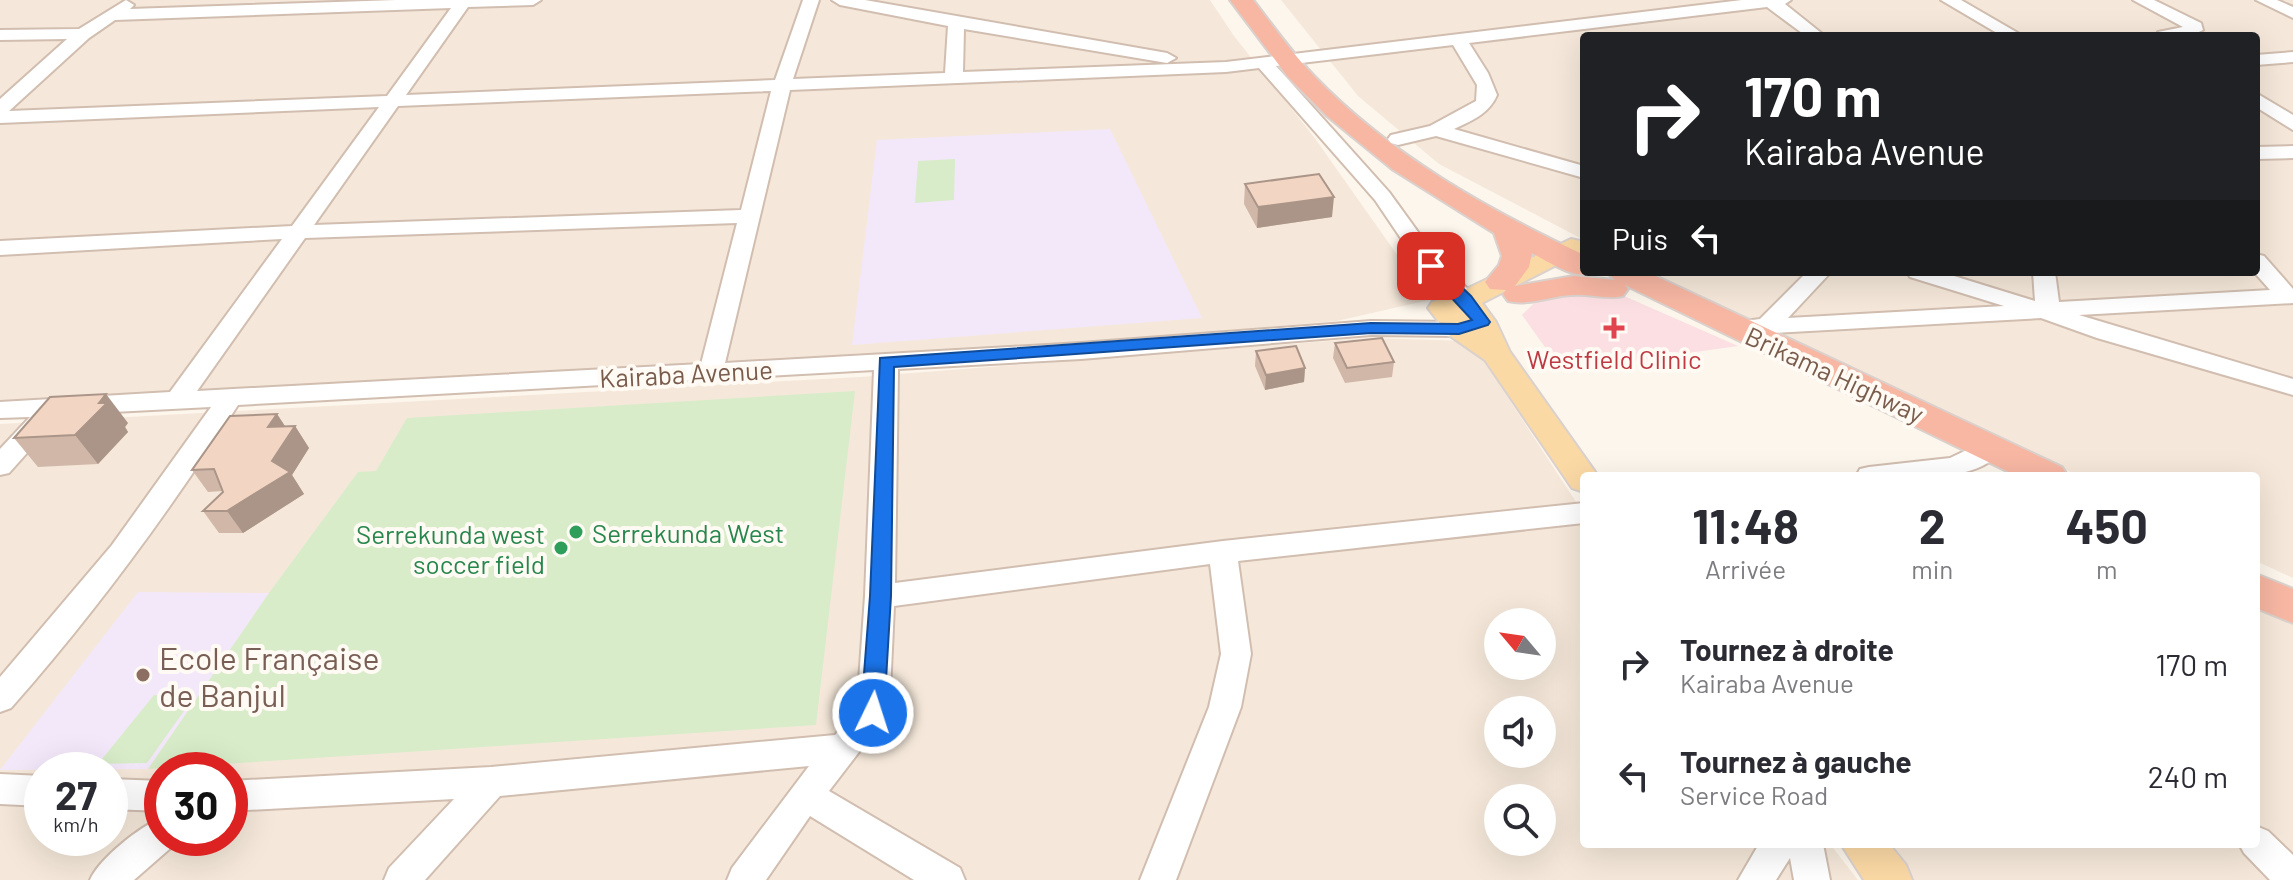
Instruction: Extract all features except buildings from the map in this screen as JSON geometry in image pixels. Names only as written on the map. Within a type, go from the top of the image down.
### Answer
[{"type":"highway","points":[[1241,0],[1286,60],[1333,109],[1394,158],[1505,226],[1578,258]]},
{"type":"highway","points":[[1262,0],[1286,60],[1471,192],[1578,258]]},
{"type":"highway","points":[[1505,226],[1517,246],[1519,257],[1510,288],[1629,282]]},
{"type":"highway","name":"Brikama Highway","points":[[1629,282],[1751,328],[1985,453],[2013,472]]},
{"type":"highway","name":"Brikama Highway","points":[[1629,282],[1985,453],[2038,472]]},
{"type":"highway","points":[[2260,575],[2293,591]]},
{"type":"highway","points":[[2260,592],[2293,607]]},
{"type":"main road","points":[[1578,258],[1510,288],[1462,315],[1496,354],[1580,474]]},
{"type":"main road","points":[[1866,848],[1890,880]]},
{"type":"street","points":[[0,109],[83,34],[114,15],[131,0]]},
{"type":"street","points":[[114,15],[289,5],[533,0]]},
{"type":"street","points":[[711,372],[782,85],[811,0]]},
{"type":"street","points":[[840,0],[889,5],[956,23],[1226,67]]},
{"type":"street","points":[[1949,0],[2008,32]]},
{"type":"street","points":[[2141,0],[2195,27],[2195,30],[2185,32]]},
{"type":"street","points":[[2264,0],[2293,13]]},
{"type":"street","points":[[178,400],[465,1]]},
{"type":"street","points":[[0,117],[1226,67],[1773,1],[1812,32]]},
{"type":"street","points":[[954,78],[956,23]]},
{"type":"street","points":[[0,35],[83,34]]},
{"type":"street","points":[[1398,139],[1436,130],[1477,113],[1487,101],[1488,89],[1457,38]]},
{"type":"street","points":[[2260,60],[2293,57]]},
{"type":"street","points":[[1286,60],[1462,315]]},
{"type":"street","points":[[2260,102],[2293,124]]},
{"type":"street","points":[[1436,130],[1580,171]]},
{"type":"street","points":[[2260,153],[2293,152]]},
{"type":"street","points":[[0,248],[299,232],[748,216]]},
{"type":"street","points":[[2260,265],[2290,296]]},
{"type":"street","points":[[1751,328],[1815,276]]},
{"type":"street","points":[[1931,276],[2105,333],[2293,387]]},
{"type":"street","points":[[2044,276],[2048,312]]},
{"type":"street","points":[[1751,328],[2290,296]]},
{"type":"street","name":"Kairaba Avenue","points":[[0,410],[886,362],[1371,328],[1462,315]]},
{"type":"street","points":[[760,871],[806,794],[873,713],[880,596],[886,362]]},
{"type":"street","points":[[0,699],[88,597],[178,478],[231,396]]},
{"type":"street","points":[[0,466],[54,407]]},
{"type":"street","points":[[1907,472],[1963,464],[1985,453]]},
{"type":"street","points":[[880,596],[1223,552],[1580,513]]},
{"type":"street","points":[[1158,880],[1225,707],[1236,654],[1223,552]]},
{"type":"street","points":[[248,795],[491,782],[845,748]]},
{"type":"street","points":[[402,880],[491,782]]},
{"type":"street","points":[[0,789],[24,790]]},
{"type":"street","points":[[806,794],[947,880]]},
{"type":"street","points":[[2260,846],[2293,879]]},
{"type":"street","points":[[1756,880],[1776,848]]},
{"type":"street","points":[[1806,848],[1812,880]]},
{"type":"street","points":[[108,880],[144,849]]},
{"type":"shaded area","points":[[0,0],[1210,0],[1234,36],[1314,137],[1429,300],[1337,321],[1010,350],[0,401]]},
{"type":"shaded area","points":[[1281,0],[2293,0],[2293,295],[1750,324],[1656,276],[2260,276],[2260,32],[1580,32],[1580,238],[1439,164],[1358,96]]},
{"type":"shaded area","points":[[1110,129],[1202,318],[852,345],[877,140]]},
{"type":"shaded area","name":"Westfield Clinic","points":[[1615,292],[1738,346],[1562,371],[1522,315],[1533,304],[1551,294]]},
{"type":"shaded area","points":[[2293,301],[2293,578],[2260,563],[2260,472],[2071,472],[1783,335],[1788,327]]},
{"type":"shaded area","points":[[1368,338],[1471,341],[1580,508],[1580,848],[1833,848],[1858,880],[0,880],[0,424],[860,377]]},
{"type":"shaded area","name":"Ecole Française de Banjul","points":[[138,592],[269,593],[160,752],[144,752],[144,769],[128,769],[128,752],[24,752],[24,770],[0,770]]},
{"type":"shaded area","points":[[2260,603],[2293,618],[2293,880],[1906,880],[1881,848],[2260,848]]},
{"type":"green space","points":[[955,159],[954,200],[915,203],[918,161]]},
{"type":"green space","name":"Serrekunda West","points":[[855,391],[816,725],[248,762],[248,752],[160,752],[269,593],[358,472],[376,471],[407,418]]},
{"type":"green space","points":[[154,695],[194,697],[155,752],[144,752],[144,763],[128,763],[128,752],[108,752]]},
{"type":"place","name":"Westfield Clinic","points":[[1614,328]]},
{"type":"place","name":"Serrekunda West","points":[[576,532]]},
{"type":"place","name":"Serrekunda west soccer field","points":[[561,548]]},
{"type":"place","name":"Ecole Française de Banjul","points":[[143,675]]},
{"type":"route","points":[[873,713],[880,596],[886,362],[1081,351],[1371,328],[1459,329],[1482,322],[1466,300],[1431,266]]}]
